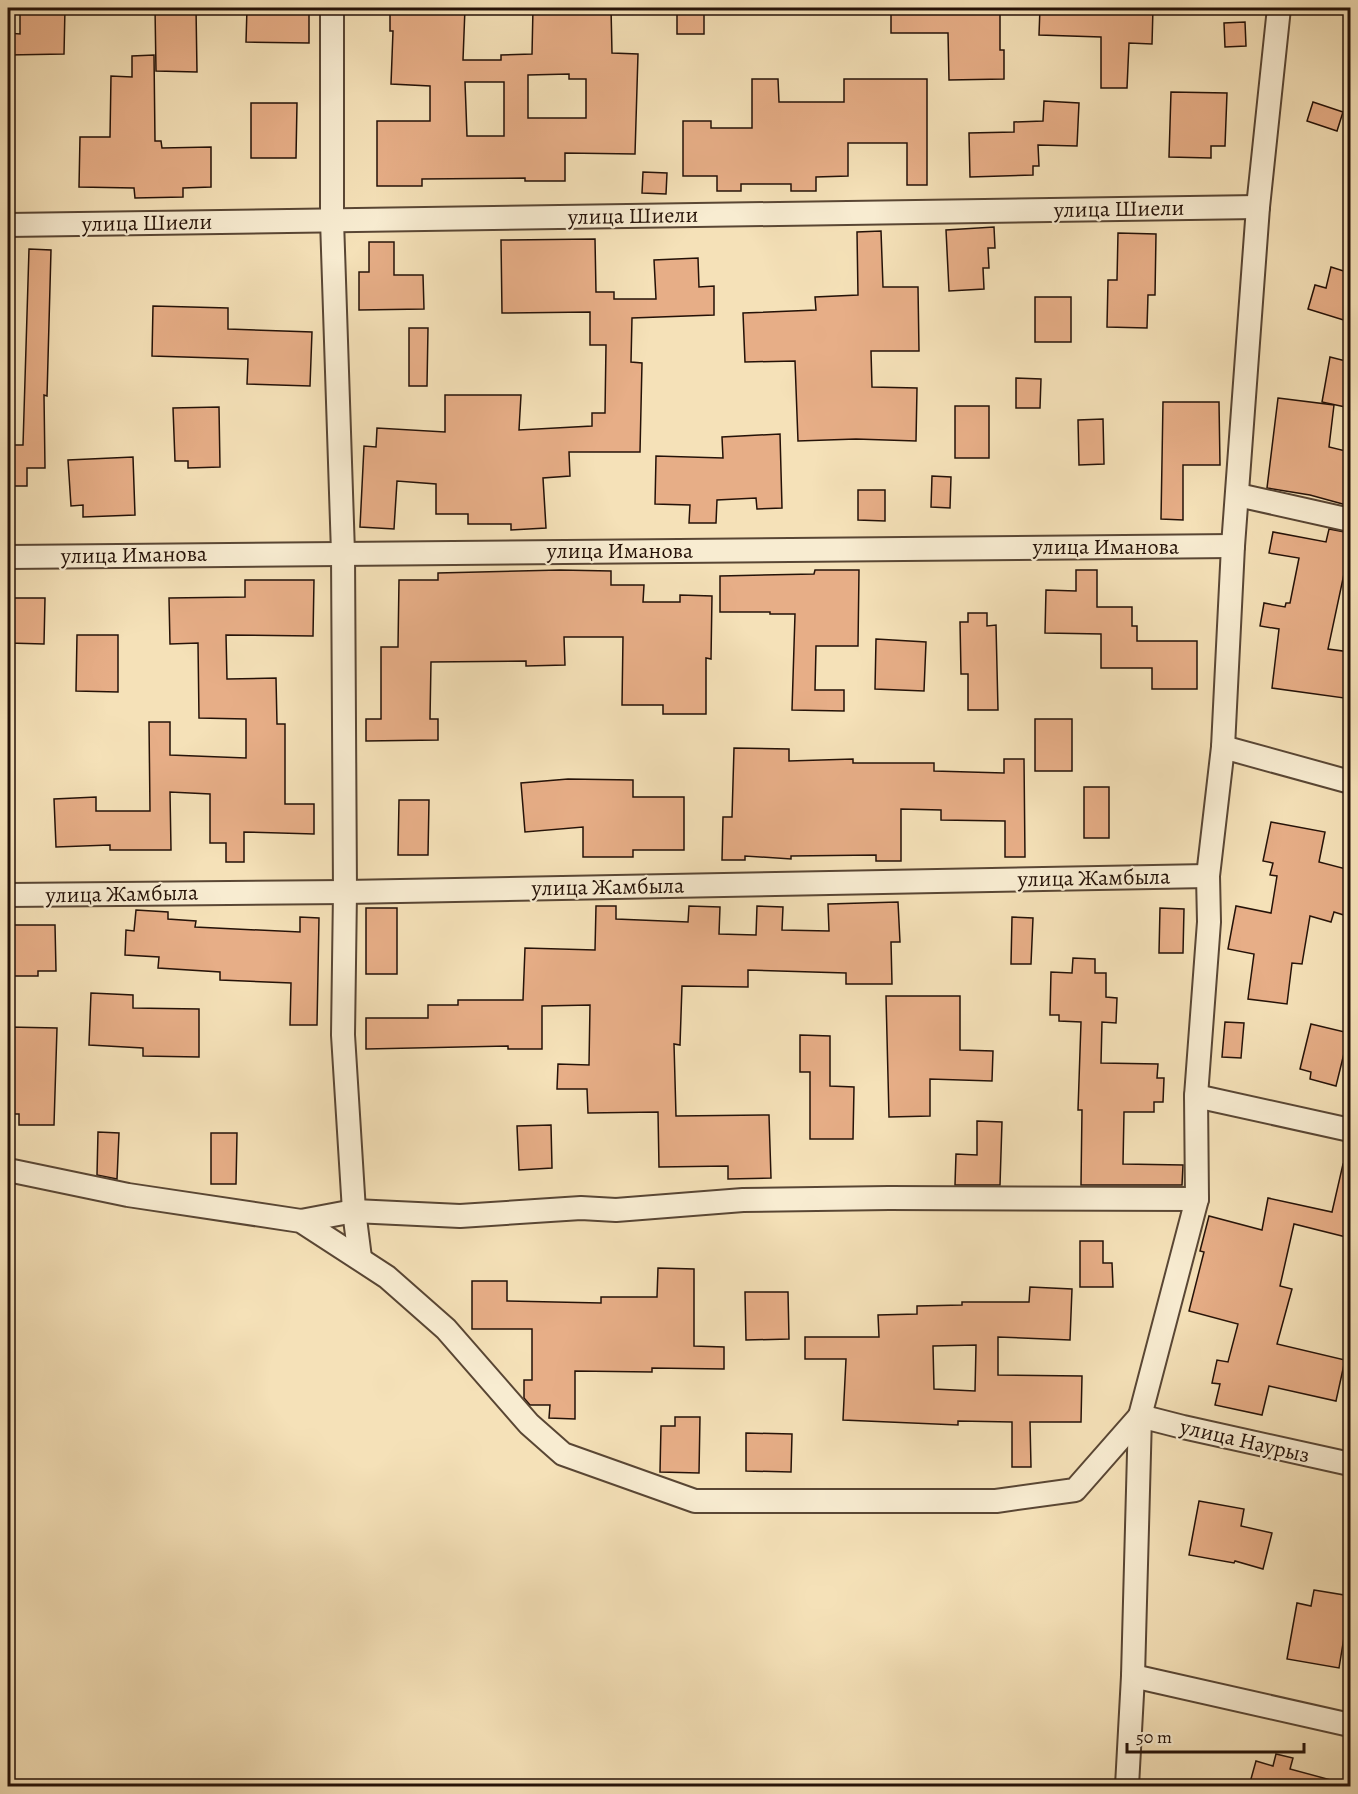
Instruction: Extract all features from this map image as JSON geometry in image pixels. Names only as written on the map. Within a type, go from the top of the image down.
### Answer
[{"type":"street","points":[[332,8],[332,220],[343,553],[345,892],[343,1035],[354,1211],[360,1258]]},
{"type":"street","points":[[1127,1786],[1133,1676],[1140,1416],[1197,1199],[1196,1096],[1209,922],[1208,876],[1223,747],[1233,546],[1258,207],[1279,8]]},
{"type":"street","name":"улица Шиели","points":[[8,225],[1258,207]]},
{"type":"street","points":[[1238,495],[1350,520]]},
{"type":"street","name":"улица Иманова","points":[[8,557],[1233,546]]},
{"type":"street","points":[[1223,747],[1350,782]]},
{"type":"street","name":"улица Жамбыла","points":[[8,895],[345,892],[1208,876]]},
{"type":"street","points":[[1196,1096],[1350,1130]]},
{"type":"street","points":[[8,1170],[128,1196],[301,1221],[354,1211],[460,1216],[581,1208],[616,1210],[743,1200],[1197,1199]]},
{"type":"street","points":[[301,1221],[387,1277],[446,1329],[529,1424],[563,1454],[695,1501],[996,1501],[1075,1490],[1140,1416]]},
{"type":"street","name":"улица Наурыз","points":[[1140,1416],[1350,1464]]},
{"type":"street","points":[[1133,1676],[1350,1725]]},
{"type":"building","points":[[20,8],[65,8],[64,54],[8,55],[8,33],[20,34]]},
{"type":"building","points":[[155,8],[196,8],[197,72],[156,71]]},
{"type":"building","points":[[247,8],[309,8],[309,43],[246,42]]},
{"type":"building","points":[[390,8],[465,8],[463,60],[501,60],[501,55],[532,54],[533,8],[611,8],[612,53],[638,54],[635,154],[565,153],[565,181],[525,181],[525,178],[422,179],[422,186],[377,186],[377,121],[430,121],[430,86],[391,84],[393,31],[390,31]],"holes":[[[569,74],[569,79],[586,79],[586,118],[528,118],[528,75]],[[465,82],[504,82],[504,136],[467,136]]]},
{"type":"building","points":[[677,8],[704,8],[704,34],[677,34]]},
{"type":"building","points":[[891,8],[1000,8],[1000,50],[1004,50],[1004,79],[949,80],[948,33],[891,33]]},
{"type":"building","points":[[1040,8],[1153,8],[1152,44],[1129,43],[1127,88],[1101,88],[1101,37],[1039,35]]},
{"type":"building","points":[[1245,22],[1246,46],[1225,47],[1224,23]]},
{"type":"building","points":[[154,55],[155,141],[161,141],[162,148],[211,147],[211,187],[183,188],[183,197],[135,198],[134,188],[79,187],[80,137],[110,137],[111,76],[132,77],[132,56]]},
{"type":"building","points":[[752,79],[778,79],[779,102],[844,102],[844,79],[927,79],[927,185],[907,185],[907,143],[848,143],[848,176],[816,177],[816,191],[791,191],[791,184],[741,184],[741,191],[717,191],[717,176],[683,176],[683,121],[711,121],[711,128],[752,128]]},
{"type":"building","points":[[1171,92],[1227,93],[1225,146],[1211,146],[1211,158],[1169,157]]},
{"type":"building","points":[[1044,101],[1079,103],[1077,146],[1038,145],[1039,166],[1033,166],[1033,175],[970,177],[969,133],[1014,132],[1014,122],[1043,121]]},
{"type":"building","points":[[1313,102],[1343,112],[1337,131],[1307,121]]},
{"type":"building","points":[[251,103],[297,103],[296,158],[251,158]]},
{"type":"building","points":[[643,172],[667,173],[666,194],[642,193]]},
{"type":"building","points":[[994,227],[995,248],[988,248],[989,268],[983,268],[984,289],[949,291],[946,230]]},
{"type":"building","points":[[881,231],[883,287],[918,287],[919,351],[871,351],[872,387],[917,388],[916,441],[856,439],[798,441],[795,361],[745,362],[743,313],[816,310],[815,297],[858,295],[857,232]]},
{"type":"building","points":[[1118,233],[1156,234],[1155,295],[1148,295],[1147,328],[1107,327],[1108,280],[1117,280]]},
{"type":"building","points":[[595,239],[596,292],[614,292],[614,299],[656,299],[654,260],[698,258],[699,287],[714,286],[714,315],[632,318],[631,362],[642,363],[640,452],[569,452],[570,476],[543,478],[546,528],[511,530],[511,524],[468,524],[468,514],[436,514],[436,484],[397,481],[394,529],[360,527],[364,446],[376,447],[377,428],[445,432],[445,395],[521,395],[519,430],[592,426],[592,413],[605,413],[606,345],[590,345],[590,312],[502,313],[501,240]]},
{"type":"building","points":[[369,242],[394,242],[394,275],[423,275],[424,309],[359,310],[359,272],[369,272]]},
{"type":"building","points":[[29,249],[51,250],[47,396],[44,395],[45,468],[27,468],[27,486],[8,486],[8,445],[23,445]]},
{"type":"building","points":[[1331,267],[1350,273],[1350,322],[1308,309],[1315,285],[1326,288]]},
{"type":"building","points":[[1035,297],[1071,297],[1071,342],[1035,342]]},
{"type":"building","points":[[153,306],[228,308],[228,329],[312,332],[310,386],[247,384],[248,359],[152,356]]},
{"type":"building","points":[[409,328],[428,328],[427,386],[409,386]]},
{"type":"building","points":[[1330,357],[1350,362],[1350,408],[1322,402]]},
{"type":"building","points":[[1016,378],[1041,379],[1040,408],[1016,408]]},
{"type":"building","points":[[1278,398],[1334,405],[1329,447],[1350,452],[1350,506],[1310,495],[1267,488]]},
{"type":"building","points":[[1163,402],[1219,402],[1220,465],[1183,465],[1183,520],[1161,519]]},
{"type":"building","points":[[955,406],[989,406],[989,458],[955,458]]},
{"type":"building","points":[[219,407],[220,467],[188,468],[188,461],[175,461],[173,408]]},
{"type":"building","points":[[1103,419],[1104,464],[1079,465],[1078,420]]},
{"type":"building","points":[[780,434],[782,508],[757,509],[756,498],[717,500],[716,523],[689,523],[690,505],[655,504],[656,456],[723,458],[722,437]]},
{"type":"building","points":[[133,457],[135,515],[83,517],[83,505],[71,506],[68,460]]},
{"type":"building","points":[[932,476],[951,477],[950,508],[931,507]]},
{"type":"building","points":[[858,490],[885,490],[885,521],[858,520]]},
{"type":"building","points":[[1329,529],[1350,533],[1350,555],[1348,555],[1328,649],[1350,652],[1350,696],[1344,695],[1344,698],[1272,688],[1279,629],[1260,626],[1264,603],[1285,607],[1286,603],[1290,603],[1299,558],[1269,553],[1273,532],[1326,542]]},
{"type":"building","points":[[815,570],[859,570],[858,646],[816,646],[815,690],[844,690],[844,711],[792,710],[795,614],[720,612],[720,576],[814,574]]},
{"type":"building","points":[[1076,570],[1097,570],[1097,607],[1132,607],[1132,626],[1137,626],[1137,641],[1197,641],[1197,689],[1152,689],[1152,668],[1101,668],[1101,634],[1045,633],[1046,590],[1076,591]]},
{"type":"building","points":[[611,571],[611,585],[644,585],[643,602],[680,602],[680,595],[712,596],[711,659],[706,658],[706,714],[663,714],[663,705],[622,705],[623,637],[564,637],[565,665],[526,666],[526,661],[431,662],[430,719],[438,719],[438,740],[366,741],[366,719],[381,719],[381,647],[398,647],[399,580],[438,580],[438,573]]},
{"type":"building","points":[[245,580],[314,580],[313,636],[226,635],[227,679],[276,678],[277,724],[285,724],[285,804],[314,804],[314,834],[244,832],[244,862],[226,862],[226,843],[210,843],[210,794],[170,792],[171,850],[110,850],[110,845],[56,847],[54,799],[96,797],[96,811],[150,811],[149,722],[170,722],[170,755],[246,758],[246,719],[199,718],[198,643],[170,644],[169,598],[245,597]]},
{"type":"building","points":[[8,598],[45,598],[44,644],[8,643]]},
{"type":"building","points":[[968,613],[987,613],[987,626],[996,625],[998,710],[968,710],[968,674],[961,674],[960,622],[968,622]]},
{"type":"building","points":[[77,635],[118,635],[118,692],[76,691]]},
{"type":"building","points":[[876,639],[926,642],[924,691],[875,689]]},
{"type":"building","points":[[1035,719],[1072,719],[1072,771],[1035,771]]},
{"type":"building","points":[[734,748],[789,749],[789,761],[853,759],[853,763],[934,763],[934,771],[1004,773],[1004,759],[1024,759],[1025,857],[1005,857],[1005,821],[941,820],[941,810],[901,809],[901,861],[876,861],[876,855],[791,856],[791,859],[745,856],[745,860],[722,860],[723,817],[732,817]]},
{"type":"building","points":[[568,779],[633,780],[633,797],[684,797],[684,850],[633,850],[633,857],[583,857],[583,827],[525,832],[521,783]]},
{"type":"building","points":[[1084,787],[1109,787],[1109,838],[1084,838]]},
{"type":"building","points":[[399,800],[429,800],[428,855],[398,855]]},
{"type":"building","points":[[1271,822],[1325,832],[1319,862],[1350,870],[1350,917],[1334,912],[1331,922],[1310,916],[1302,964],[1292,963],[1287,1004],[1248,999],[1254,954],[1228,949],[1236,906],[1271,913],[1277,876],[1270,875],[1273,863],[1263,861]]},
{"type":"building","points":[[898,902],[900,942],[891,942],[892,984],[846,984],[846,973],[748,970],[748,987],[682,986],[680,1045],[674,1044],[676,1116],[769,1115],[771,1178],[728,1179],[728,1166],[659,1167],[658,1112],[588,1113],[587,1089],[557,1089],[558,1064],[589,1065],[590,1005],[542,1006],[542,1049],[508,1049],[508,1046],[366,1049],[366,1018],[428,1018],[428,1005],[458,1005],[458,1000],[523,1000],[525,948],[595,950],[596,906],[616,906],[616,919],[688,922],[689,906],[720,907],[719,934],[756,935],[757,906],[783,907],[782,930],[829,931],[828,904]]},
{"type":"building","points":[[366,908],[397,908],[397,974],[366,974]]},
{"type":"building","points":[[1160,908],[1184,909],[1183,953],[1159,953]]},
{"type":"building","points":[[136,910],[168,912],[168,919],[196,921],[195,927],[300,932],[300,917],[319,918],[317,1025],[290,1025],[291,983],[220,980],[220,972],[158,968],[159,957],[125,955],[126,930],[134,931]]},
{"type":"building","points":[[1012,917],[1033,918],[1031,964],[1011,964]]},
{"type":"building","points":[[8,925],[55,925],[56,971],[38,971],[38,976],[8,976]]},
{"type":"building","points":[[1073,958],[1095,959],[1095,973],[1106,973],[1106,997],[1117,998],[1116,1023],[1102,1022],[1101,1063],[1158,1064],[1157,1078],[1164,1078],[1163,1102],[1154,1102],[1154,1112],[1124,1112],[1123,1164],[1183,1165],[1182,1185],[1081,1185],[1082,1110],[1078,1110],[1081,1022],[1059,1021],[1059,1015],[1050,1015],[1051,972],[1072,973]]},
{"type":"building","points":[[91,993],[133,995],[133,1008],[199,1009],[199,1057],[143,1056],[143,1048],[89,1045]]},
{"type":"building","points":[[886,996],[960,996],[960,1050],[993,1051],[992,1081],[930,1079],[930,1116],[889,1117]]},
{"type":"building","points":[[1225,1022],[1244,1023],[1241,1058],[1222,1057]]},
{"type":"building","points":[[1311,1024],[1349,1033],[1336,1086],[1310,1079],[1311,1072],[1300,1069]]},
{"type":"building","points":[[8,1027],[57,1028],[54,1125],[19,1125],[19,1114],[8,1114]]},
{"type":"building","points":[[800,1035],[830,1036],[830,1086],[854,1087],[853,1139],[810,1139],[810,1072],[800,1072]]},
{"type":"building","points":[[977,1121],[1002,1122],[1000,1185],[955,1185],[956,1154],[977,1155]]},
{"type":"building","points":[[551,1125],[552,1168],[519,1170],[517,1126]]},
{"type":"building","points":[[98,1132],[119,1133],[117,1179],[97,1175]]},
{"type":"building","points":[[211,1133],[237,1133],[236,1184],[211,1184]]},
{"type":"building","points":[[1343,1164],[1350,1165],[1350,1238],[1294,1224],[1280,1286],[1292,1289],[1277,1344],[1345,1360],[1336,1401],[1269,1386],[1262,1415],[1215,1405],[1220,1384],[1212,1383],[1217,1360],[1228,1362],[1238,1324],[1189,1311],[1204,1252],[1200,1251],[1209,1216],[1262,1230],[1268,1198],[1332,1212]]},
{"type":"building","points":[[1080,1241],[1103,1241],[1103,1263],[1112,1263],[1113,1287],[1080,1287]]},
{"type":"building","points":[[658,1268],[694,1269],[694,1346],[724,1347],[724,1369],[652,1368],[652,1372],[575,1371],[575,1419],[549,1418],[550,1405],[530,1405],[524,1398],[524,1380],[532,1380],[532,1329],[472,1329],[472,1281],[507,1281],[507,1301],[601,1303],[601,1297],[657,1297]]},
{"type":"building","points":[[1030,1287],[1072,1289],[1070,1340],[998,1337],[998,1375],[1082,1376],[1081,1422],[1030,1422],[1031,1467],[1012,1467],[1012,1422],[958,1421],[958,1425],[843,1420],[846,1359],[805,1359],[805,1337],[879,1337],[878,1315],[917,1314],[917,1306],[962,1305],[962,1302],[1029,1302]],"holes":[[[976,1345],[975,1391],[934,1389],[933,1346]]]},
{"type":"building","points":[[745,1292],[788,1292],[789,1339],[746,1340]]},
{"type":"building","points":[[675,1417],[700,1417],[699,1473],[660,1472],[661,1426],[675,1426]]},
{"type":"building","points":[[746,1433],[792,1434],[791,1472],[746,1471]]},
{"type":"building","points":[[1199,1501],[1244,1509],[1241,1526],[1272,1533],[1263,1569],[1235,1561],[1234,1563],[1189,1555]]},
{"type":"building","points":[[1314,1590],[1350,1596],[1350,1620],[1347,1619],[1339,1668],[1287,1659],[1297,1603],[1311,1606]]},
{"type":"building","points":[[1276,1754],[1293,1758],[1290,1769],[1331,1780],[1331,1786],[1249,1786],[1256,1761],[1273,1766]]}]
